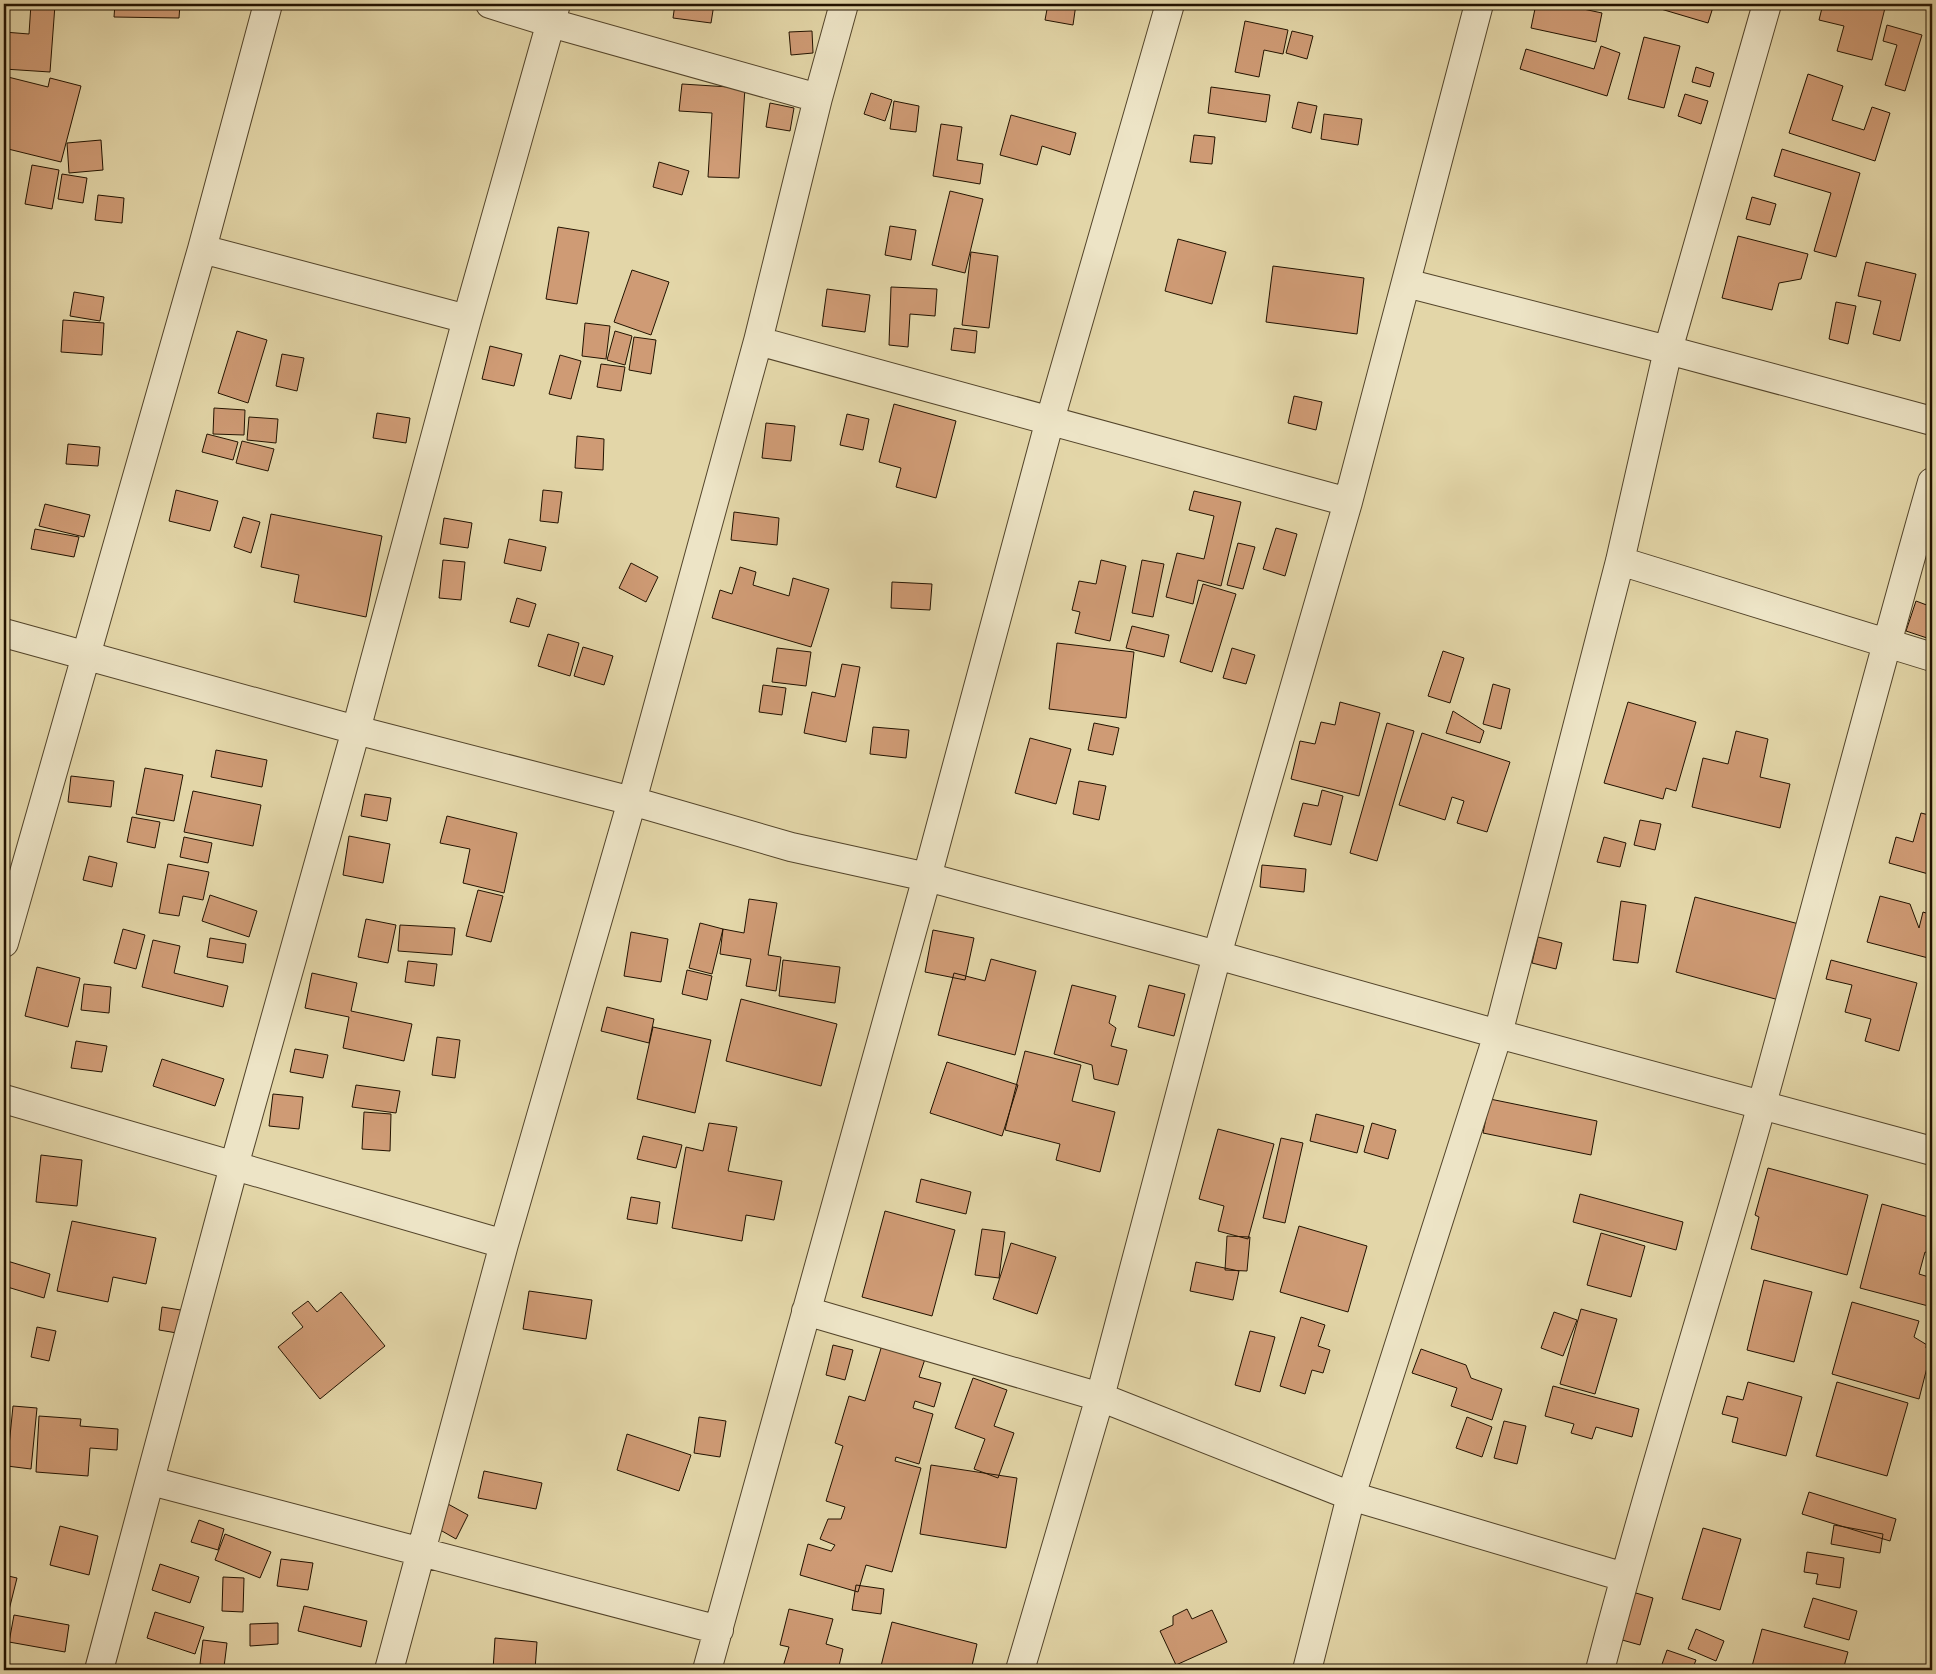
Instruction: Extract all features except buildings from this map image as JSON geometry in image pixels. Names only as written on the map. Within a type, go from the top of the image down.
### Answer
[{"type":"street","points":[[4,943],[202,249],[268,4]]},
{"type":"street","points":[[490,4],[554,14],[818,98]]},
{"type":"street","points":[[389,1670],[504,1244],[632,801],[758,341],[818,98],[844,4]]},
{"type":"street","points":[[707,1670],[927,877],[1050,420],[1170,4]]},
{"type":"street","points":[[1020,1670],[1100,1397],[1217,955],[1348,502],[1479,4]]},
{"type":"street","points":[[1307,1670],[1351,1496],[1498,1034],[1620,561],[1668,350],[1766,4]]},
{"type":"street","points":[[99,1670],[234,1166],[356,730],[467,319],[554,14]]},
{"type":"street","points":[[202,249],[467,319]]},
{"type":"street","points":[[1406,283],[1668,350],[1932,421]]},
{"type":"street","points":[[758,341],[1348,502]]},
{"type":"street","points":[[1600,1670],[1624,1577],[1762,1106],[1886,642],[1932,482]]},
{"type":"street","points":[[1620,561],[1932,657]]},
{"type":"street","points":[[4,633],[356,730],[632,801],[791,847],[927,877],[1762,1106],[1932,1150]]},
{"type":"street","points":[[4,1098],[504,1244]]},
{"type":"street","points":[[806,1311],[1100,1397],[1351,1496],[1624,1577]]},
{"type":"street","points":[[150,1481],[719,1630]]}]
